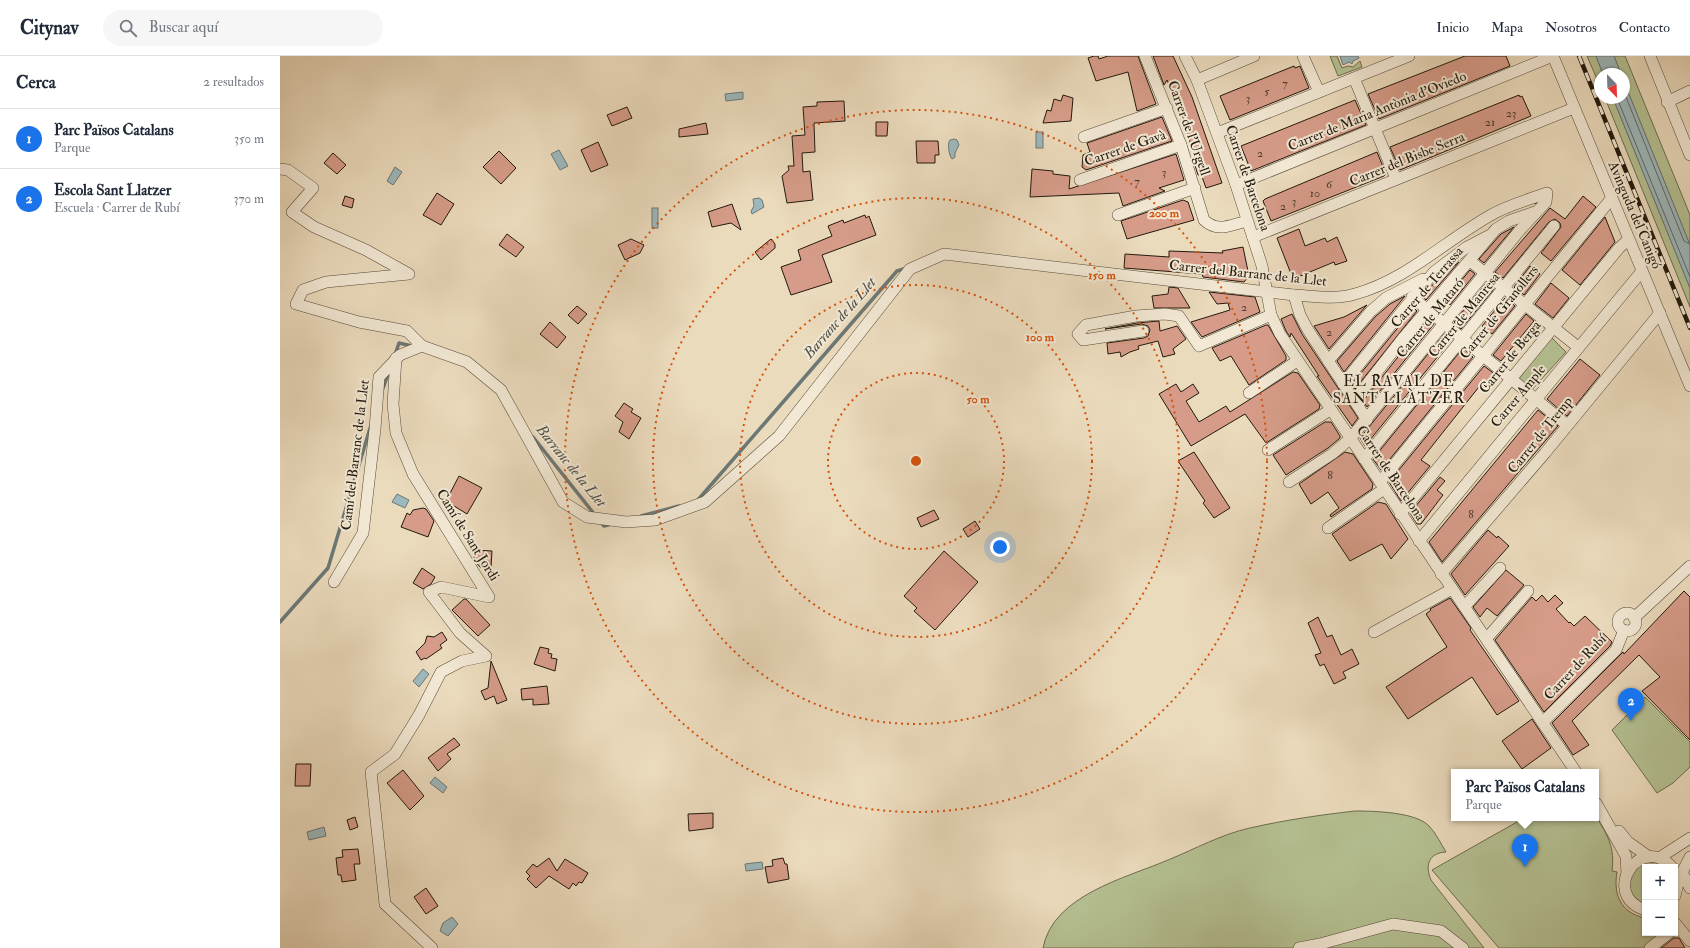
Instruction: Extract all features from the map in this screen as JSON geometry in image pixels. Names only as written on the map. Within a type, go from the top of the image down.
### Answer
[{"type":"street","name":"Carrer de l'Urgell","points":[[1145,56],[1181,144],[1204,220],[1211,226],[1221,228],[1247,221]]},
{"type":"street","name":"Carrer de Barcelona","points":[[1185,56],[1197,80],[1236,185],[1253,237],[1268,292],[1272,315],[1280,334],[1400,514],[1487,638],[1574,769]]},
{"type":"street","points":[[1197,80],[1254,56]]},
{"type":"street","points":[[1303,56],[1318,92]]},
{"type":"street","points":[[1217,133],[1354,78],[1395,59],[1410,56]]},
{"type":"street","name":"Avinguda del Canigó","points":[[1553,56],[1628,240],[1690,386]]},
{"type":"street","name":"Carrer de Maria Antònia d'Oviedo","points":[[1236,185],[1553,56]]},
{"type":"street","points":[[1650,56],[1667,102],[1690,154]]},
{"type":"street","points":[[1354,78],[1396,179]]},
{"type":"street","points":[[1667,102],[1690,91]]},
{"type":"street","points":[[1084,137],[1166,108]]},
{"type":"street","name":"Carrer del Bisbe Serra","points":[[1253,237],[1574,108]]},
{"type":"street","name":"Carrer de Gavà","points":[[1080,180],[1181,144]]},
{"type":"street","points":[[280,169],[288,170],[313,188],[292,212],[314,227],[366,250],[409,274],[326,282],[303,290],[296,304],[359,322],[407,331],[422,346]]},
{"type":"street","points":[[1118,215],[1195,188]]},
{"type":"street","name":"Carrer del Barranc de la Llet","points":[[422,346],[467,362],[501,390],[563,502],[587,517],[626,522],[655,520],[705,502],[779,436],[910,269],[944,254],[1294,295],[1337,297],[1367,290],[1409,269],[1492,215],[1547,193]]},
{"type":"street","name":"Carrer de Mataró","points":[[1289,482],[1332,454],[1350,439],[1367,420],[1445,323],[1546,202],[1547,193]]},
{"type":"street","name":"Carrer de Granollers","points":[[1328,528],[1382,486],[1483,356],[1612,199]]},
{"type":"street","name":"Carrer de Terrassa","points":[[1354,401],[1428,309],[1494,232],[1509,221],[1538,211]]},
{"type":"street","name":"Carrer de Manresa","points":[[1364,459],[1505,289],[1554,226]]},
{"type":"street","points":[[1328,361],[1371,311],[1386,298],[1413,286],[1467,247],[1494,232]]},
{"type":"street","name":"Carrer de Berga","points":[[1400,514],[1619,248],[1628,240]]},
{"type":"street","points":[[1470,261],[1578,347]]},
{"type":"street","name":"Carrer Ample","points":[[1419,541],[1642,271]]},
{"type":"street","points":[[1343,384],[1412,297],[1434,272]]},
{"type":"street","points":[[1294,295],[1300,315],[1367,420]]},
{"type":"street","points":[[1412,297],[1567,425]]},
{"type":"street","name":"Carrer de Tremp","points":[[1441,574],[1660,313]]},
{"type":"street","points":[[1143,331],[1083,340],[1078,334],[1086,325],[1136,316],[1165,314],[1179,316],[1199,346],[1272,315]]},
{"type":"street","name":"Camí del Barranc de la Llet","points":[[334,582],[363,533],[375,429],[379,377],[400,355],[422,346]]},
{"type":"street","name":"Camí de Sant Jordi","points":[[396,358],[393,404],[396,434],[413,474],[489,597],[441,587],[429,592],[460,633],[486,656],[462,661],[441,672],[419,715],[395,754],[371,772],[385,904],[432,948]]},
{"type":"street","points":[[1249,393],[1297,361]]},
{"type":"street","points":[[1268,450],[1330,410]]},
{"type":"street","name":"Carrer de Rubí","points":[[1543,722],[1616,650],[1624,630],[1619,624],[1621,616],[1627,614],[1634,618],[1690,566]]},
{"type":"street","points":[[1465,606],[1500,568]]},
{"type":"street","points":[[1374,632],[1452,589]]},
{"type":"street","points":[[1487,638],[1528,591]]},
{"type":"street","points":[[1599,808],[1626,856],[1627,873],[1625,886],[1629,898],[1638,907],[1642,909]]},
{"type":"street","points":[[1606,818],[1628,842],[1664,864]]},
{"type":"street","points":[[1627,873],[1635,862],[1654,858],[1690,838]]},
{"type":"street","points":[[1678,871],[1690,857]]},
{"type":"street","points":[[1678,873],[1690,888]]},
{"type":"street","points":[[1299,948],[1320,944],[1393,924],[1441,931],[1463,948]]},
{"type":"street","points":[[1678,927],[1690,942]]},
{"type":"street","points":[[1650,948],[1664,936]]},
{"type":"green space","points":[[1330,56],[1337,56],[1342,68],[1348,66],[1353,67],[1360,61],[1362,67],[1338,76]]},
{"type":"green space","points":[[1587,56],[1596,56],[1601,68],[1594,68],[1594,72]]},
{"type":"green space","points":[[1614,56],[1625,56],[1630,68],[1619,68]]},
{"type":"green space","points":[[1630,68],[1690,215],[1690,245],[1630,97]]},
{"type":"green space","points":[[1607,104],[1615,104],[1690,288],[1690,307]]},
{"type":"green space","points":[[1550,336],[1566,352],[1529,393],[1513,378]]},
{"type":"green space","points":[[1645,697],[1690,742],[1690,767],[1673,783],[1657,793],[1612,730]]},
{"type":"green space","points":[[1355,811],[1383,812],[1405,815],[1423,821],[1429,826],[1446,852],[1435,855],[1430,861],[1428,870],[1431,880],[1484,948],[1043,948],[1050,930],[1061,914],[1076,902],[1113,882],[1219,838],[1240,831],[1289,820]]},
{"type":"green space","points":[[1519,821],[1598,821],[1610,842],[1613,863],[1612,871],[1617,872],[1616,888],[1620,902],[1630,912],[1642,917],[1642,936],[1659,936],[1644,948],[1499,948],[1432,870]]},
{"type":"green space","points":[[1649,861],[1661,864],[1643,864]]},
{"type":"green space","points":[[1641,865],[1642,903],[1632,894],[1629,882],[1631,875]]},
{"type":"water","points":[[1340,56],[1358,56],[1359,58],[1353,61],[1352,64],[1349,62],[1343,65]]},
{"type":"water","points":[[1596,56],[1614,56],[1619,68],[1601,68]]},
{"type":"water","points":[[743,92],[743,99],[726,101],[725,94]]},
{"type":"water","points":[[1630,97],[1690,245],[1690,288],[1615,104],[1630,104]]},
{"type":"water","points":[[1036,132],[1043,132],[1043,148],[1036,148]]},
{"type":"water","points":[[950,140],[957,140],[959,145],[955,153],[955,157],[952,159],[949,152],[949,142]]},
{"type":"water","points":[[559,150],[568,166],[560,170],[551,154]]},
{"type":"water","points":[[395,167],[402,172],[393,185],[387,181]]},
{"type":"water","points":[[759,198],[762,200],[764,207],[752,214],[751,211],[754,206],[753,199]]},
{"type":"water","points":[[652,208],[658,208],[658,228],[652,228]]},
{"type":"water","points":[[397,494],[409,500],[405,508],[392,502]]},
{"type":"water","points":[[423,669],[429,674],[419,687],[413,681]]},
{"type":"water","points":[[435,777],[447,787],[443,793],[430,783]]},
{"type":"water","points":[[324,827],[326,836],[309,840],[307,832]]},
{"type":"water","points":[[762,862],[763,869],[746,871],[745,864]]},
{"type":"water","points":[[452,917],[458,924],[448,936],[440,931],[443,923]]},
{"type":"building","points":[[1098,56],[1099,59],[1108,56],[1138,56],[1156,104],[1137,111],[1128,72],[1096,81],[1088,58]]},
{"type":"building","points":[[1153,56],[1173,56],[1192,97],[1222,183],[1206,188],[1201,174],[1198,175],[1193,159],[1197,161],[1183,122],[1185,122],[1167,80],[1164,85]]},
{"type":"building","points":[[1465,56],[1506,56],[1510,66],[1379,119],[1368,94]]},
{"type":"building","points":[[1294,66],[1295,68],[1300,66],[1309,88],[1230,120],[1220,96]]},
{"type":"building","points":[[1063,95],[1073,98],[1071,121],[1043,123],[1047,110],[1051,111],[1054,99],[1061,101]]},
{"type":"building","points":[[1519,95],[1520,97],[1522,96],[1531,116],[1400,170],[1390,147]]},
{"type":"building","points":[[1355,100],[1366,125],[1251,171],[1241,146]]},
{"type":"building","points":[[844,101],[845,121],[814,123],[815,152],[802,153],[803,172],[810,171],[813,200],[787,203],[782,176],[789,170],[788,166],[794,166],[792,136],[805,135],[803,107],[817,106],[817,102]]},
{"type":"building","points":[[627,107],[632,118],[612,126],[607,115]]},
{"type":"building","points":[[1162,117],[1172,141],[1086,170],[1082,167],[1083,155],[1090,152],[1087,143]]},
{"type":"building","points":[[876,122],[888,122],[887,136],[876,136]]},
{"type":"building","points":[[706,123],[708,134],[679,137],[679,129]]},
{"type":"building","points":[[916,141],[938,141],[939,155],[935,155],[935,163],[917,163]]},
{"type":"building","points":[[598,142],[608,165],[591,172],[581,150]]},
{"type":"building","points":[[499,151],[516,168],[501,184],[483,167]]},
{"type":"building","points":[[1377,152],[1386,174],[1384,176],[1271,221],[1263,201],[1265,199]]},
{"type":"building","points":[[333,153],[346,165],[337,174],[324,163]]},
{"type":"building","points":[[1176,154],[1184,180],[1159,188],[1165,191],[1123,206],[1119,193],[1030,197],[1032,169],[1053,171],[1053,174],[1070,176],[1069,189]]},
{"type":"building","points":[[437,193],[454,204],[441,225],[423,215]]},
{"type":"building","points":[[345,196],[354,199],[352,208],[342,205]]},
{"type":"building","points":[[1583,196],[1596,207],[1551,261],[1541,253],[1561,227],[1560,223],[1555,219],[1549,222],[1503,278],[1495,272],[1550,208],[1565,219]]},
{"type":"building","points":[[1183,200],[1188,202],[1194,220],[1127,239],[1121,221]]},
{"type":"building","points":[[732,204],[741,230],[731,223],[712,227],[708,212]]},
{"type":"building","points":[[865,215],[866,218],[869,216],[876,235],[822,255],[832,282],[791,295],[781,267],[801,260],[798,250],[832,236],[828,226],[843,220],[844,223]]},
{"type":"building","points":[[1605,217],[1615,242],[1580,285],[1562,270]]},
{"type":"building","points":[[1514,227],[1484,263],[1479,259],[1501,234]]},
{"type":"building","points":[[1299,229],[1305,246],[1325,238],[1327,242],[1337,237],[1347,261],[1335,265],[1334,262],[1293,279],[1277,238]]},
{"type":"building","points":[[507,234],[524,247],[516,257],[499,245]]},
{"type":"building","points":[[631,239],[644,245],[640,253],[625,260],[618,245]]},
{"type":"building","points":[[771,239],[775,244],[775,248],[761,260],[755,252]]},
{"type":"building","points":[[1243,247],[1249,276],[1244,282],[1203,277],[1202,274],[1124,268],[1125,254],[1169,257],[1169,251],[1223,253],[1222,251]]},
{"type":"building","points":[[1459,262],[1426,300],[1423,297],[1439,277]]},
{"type":"building","points":[[1530,266],[1540,274],[1524,295],[1514,287]]},
{"type":"building","points":[[1470,270],[1475,274],[1450,305],[1445,300]]},
{"type":"building","points":[[1486,283],[1494,289],[1461,329],[1454,322]]},
{"type":"building","points":[[1551,283],[1569,298],[1553,318],[1535,304]]},
{"type":"building","points":[[1169,287],[1178,288],[1190,308],[1154,308],[1152,296],[1168,294]]},
{"type":"building","points":[[1209,292],[1255,297],[1260,312],[1202,337],[1191,322],[1230,310],[1228,303],[1217,304]]},
{"type":"building","points":[[1405,296],[1344,372],[1337,361],[1376,316],[1390,304]]},
{"type":"building","points":[[1505,298],[1515,306],[1492,334],[1482,326]]},
{"type":"building","points":[[1367,305],[1329,349],[1314,326],[1344,317]]},
{"type":"building","points":[[577,306],[587,314],[578,324],[568,315]]},
{"type":"building","points":[[1414,308],[1417,311],[1355,389],[1352,384]]},
{"type":"building","points":[[1292,314],[1302,334],[1358,418],[1352,426],[1317,376],[1319,376],[1291,333],[1290,337],[1286,331],[1281,319]]},
{"type":"building","points":[[1526,314],[1534,321],[1501,361],[1493,355]]},
{"type":"building","points":[[1428,319],[1434,324],[1367,407],[1363,401]]},
{"type":"building","points":[[1159,321],[1160,331],[1177,326],[1186,339],[1173,349],[1175,354],[1163,357],[1158,341],[1138,346],[1139,349],[1121,357],[1120,352],[1108,354],[1107,343],[1144,338],[1148,336],[1150,330],[1148,326],[1142,324],[1105,329],[1137,323]]},
{"type":"building","points":[[550,322],[566,337],[557,348],[540,334]]},
{"type":"building","points":[[1268,325],[1286,356],[1286,360],[1249,385],[1231,356],[1220,361],[1212,348]]},
{"type":"building","points":[[1445,333],[1452,339],[1365,446],[1360,438]]},
{"type":"building","points":[[1463,348],[1473,357],[1381,470],[1373,459]]},
{"type":"building","points":[[1580,359],[1600,375],[1567,416],[1547,399]]},
{"type":"building","points":[[1484,366],[1496,375],[1486,387],[1482,383],[1421,460],[1430,466],[1401,501],[1389,482]]},
{"type":"building","points":[[1293,372],[1298,373],[1320,405],[1319,409],[1266,443],[1245,414],[1191,446],[1159,394],[1176,384],[1181,392],[1193,384],[1199,393],[1186,401],[1199,422],[1226,406],[1230,412]]},
{"type":"building","points":[[624,403],[633,409],[631,412],[641,418],[629,439],[619,432],[623,422],[615,416]]},
{"type":"building","points":[[1538,410],[1558,426],[1442,562],[1429,542]]},
{"type":"building","points":[[1325,422],[1331,422],[1340,438],[1328,448],[1286,475],[1273,455]]},
{"type":"building","points":[[1194,452],[1230,508],[1214,518],[1203,503],[1205,501],[1178,461]]},
{"type":"building","points":[[1345,452],[1353,454],[1373,484],[1372,489],[1331,517],[1330,515],[1339,508],[1328,492],[1311,504],[1299,484]]},
{"type":"building","points":[[459,476],[482,488],[467,514],[446,501]]},
{"type":"building","points":[[1440,477],[1445,481],[1437,490],[1443,495],[1421,524],[1417,524],[1410,513]]},
{"type":"building","points":[[1378,502],[1386,504],[1408,539],[1391,559],[1382,544],[1350,561],[1332,534]]},
{"type":"building","points":[[423,508],[426,509],[434,521],[428,537],[401,527],[407,513],[410,515],[413,510]]},
{"type":"building","points":[[934,510],[939,519],[921,527],[917,518]]},
{"type":"building","points":[[975,521],[980,529],[968,537],[963,529]]},
{"type":"building","points":[[1488,530],[1497,538],[1498,536],[1509,546],[1465,595],[1451,574]]},
{"type":"building","points":[[475,550],[492,551],[491,568],[480,567],[474,560]]},
{"type":"building","points":[[944,551],[978,582],[935,630],[914,611],[917,608],[904,596]]},
{"type":"building","points":[[422,568],[435,577],[431,584],[423,589],[413,583]]},
{"type":"building","points":[[1506,570],[1524,585],[1497,616],[1487,608],[1480,617],[1473,607]]},
{"type":"building","points":[[1684,591],[1690,597],[1690,740],[1642,691],[1660,677],[1639,655],[1572,721],[1589,745],[1573,755],[1552,723],[1623,652],[1624,654]]},
{"type":"building","points":[[1542,595],[1548,602],[1555,595],[1563,603],[1556,609],[1569,623],[1570,622],[1574,626],[1585,616],[1612,642],[1610,646],[1544,712],[1495,640],[1532,597],[1536,601]]},
{"type":"building","points":[[1450,598],[1519,701],[1497,715],[1472,677],[1408,719],[1386,687],[1447,647],[1426,614],[1431,610],[1430,609]]},
{"type":"building","points":[[464,599],[466,599],[490,625],[478,636],[452,610]]},
{"type":"building","points":[[1318,617],[1327,637],[1332,635],[1341,655],[1352,649],[1359,664],[1343,672],[1346,678],[1334,684],[1324,664],[1320,666],[1315,655],[1321,653],[1308,623]]},
{"type":"building","points":[[442,632],[447,640],[440,645],[442,648],[426,659],[421,660],[416,652],[425,643],[427,636],[434,637]]},
{"type":"building","points":[[540,647],[549,649],[548,653],[552,654],[551,658],[557,659],[555,671],[534,664]]},
{"type":"building","points":[[491,661],[507,700],[497,704],[494,696],[485,700],[481,691],[488,688]]},
{"type":"building","points":[[547,686],[549,704],[533,705],[533,699],[522,700],[521,689]]},
{"type":"building","points":[[1532,719],[1551,748],[1522,769],[1502,741]]},
{"type":"building","points":[[454,738],[460,745],[447,754],[451,759],[438,771],[428,758]]},
{"type":"building","points":[[296,764],[311,764],[310,786],[295,786]]},
{"type":"building","points":[[403,770],[424,796],[410,810],[387,783]]},
{"type":"building","points":[[713,813],[713,828],[689,831],[688,814]]},
{"type":"building","points":[[355,817],[358,827],[350,830],[347,820]]},
{"type":"building","points":[[358,849],[360,864],[354,864],[356,880],[342,882],[341,875],[338,875],[336,858],[343,857],[342,850]]},
{"type":"building","points":[[549,858],[557,871],[565,859],[588,873],[582,883],[579,882],[576,886],[573,883],[569,889],[549,876],[536,888],[527,879],[530,876],[526,872],[533,864],[537,867]]},
{"type":"building","points":[[783,858],[785,864],[787,864],[789,879],[768,883],[765,867],[773,866],[772,860]]},
{"type":"building","points":[[426,888],[438,906],[426,914],[414,897]]},
{"type":"building","points":[[1674,938],[1679,938],[1685,948],[1661,948]]},
{"type":"waterway","name":"Barranc de la Llet","points":[[697,501],[897,271],[907,268]]},
{"type":"waterway","name":"Barranc de la Llet","points":[[395,355],[399,343],[412,346]]},
{"type":"waterway","name":"Barranc de la Llet","points":[[382,391],[389,372]]},
{"type":"waterway","name":"Barranc de la Llet","points":[[280,622],[328,568],[371,425]]},
{"type":"waterway","name":"Barranc de la Llet","points":[[533,437],[595,515]]},
{"type":"waterway","name":"Barranc de la Llet","points":[[641,516],[679,506]]},
{"type":"waterway","name":"Barranc de la Llet","points":[[600,522],[604,526],[612,524]]},
{"type":"railway","points":[[1579,56],[1690,328]]},
{"type":"place","name":"Escola Sant Llatzer","points":[[1631,721]]},
{"type":"place","name":"Parc Països Catalans","points":[[1525,867]]},
{"type":"district","name":"EL RAVAL DE SANT LLÀTZER","points":[[1399,390]]}]
